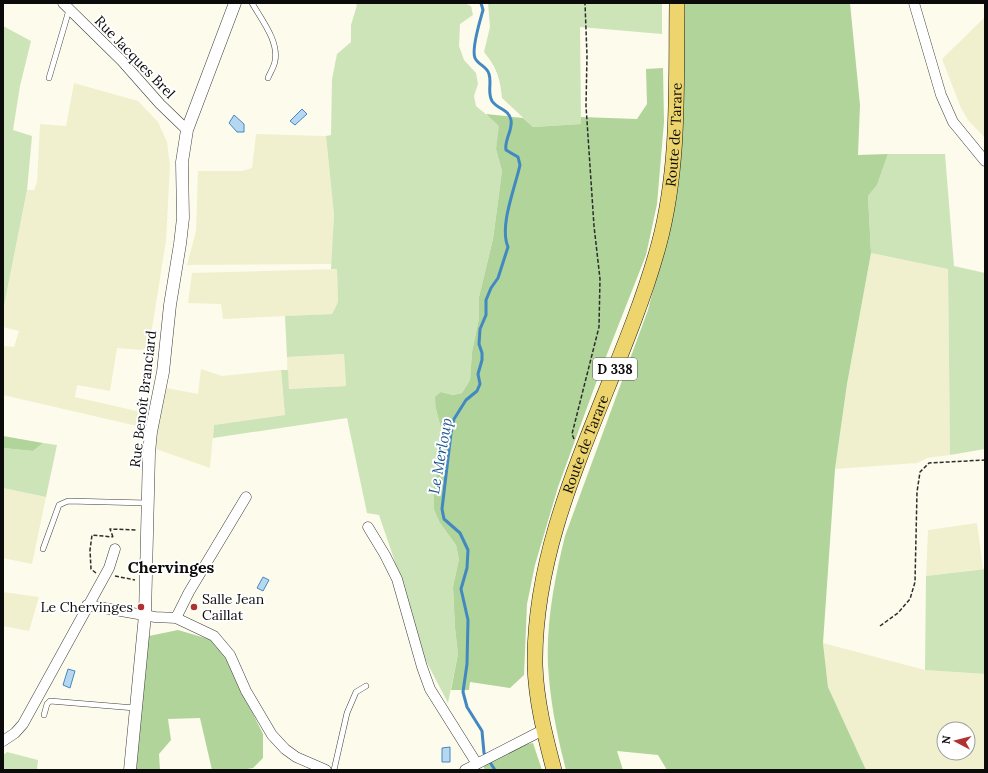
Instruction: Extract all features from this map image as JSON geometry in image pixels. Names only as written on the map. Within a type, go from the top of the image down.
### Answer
[{"type":"main road","name":"Route de Tarare","points":[[554,770],[543,730],[535,667],[537,616],[543,577],[555,529],[646,286],[659,243],[672,175],[675,146],[677,3]]},
{"type":"street","name":"Rue Benoît Branciard","points":[[130,770],[145,615],[148,531],[147,503],[151,432],[163,372],[170,304],[183,218],[182,162],[187,130],[235,3]]},
{"type":"street","points":[[914,3],[941,95],[953,122],[985,161]]},
{"type":"street","name":"Rue Jacques Brel","points":[[66,6],[122,60],[160,104],[187,130]]},
{"type":"street","points":[[176,618],[189,592],[246,497]]},
{"type":"street","points":[[368,528],[397,579],[422,667],[430,689],[479,763]]},
{"type":"street","points":[[3,741],[15,734],[23,724],[104,576],[115,549]]},
{"type":"street","points":[[87,605],[145,615],[176,618],[214,636],[223,644],[246,691],[272,735],[285,749],[296,757],[324,770]]},
{"type":"street","points":[[465,770],[543,730]]},
{"type":"lane","points":[[252,3],[272,40],[275,51],[275,62],[268,78]]},
{"type":"lane","points":[[49,78],[66,6]]},
{"type":"lane","points":[[43,549],[56,511],[62,502],[147,503]]},
{"type":"lane","points":[[334,770],[347,713],[356,692],[366,686]]},
{"type":"lane","points":[[44,715],[47,704],[50,701],[136,708]]},
{"type":"path","points":[[574,440],[572,434],[599,327],[600,292],[586,106],[587,56],[585,3]]},
{"type":"path","points":[[880,626],[898,613],[910,599],[915,582],[917,492],[920,472],[929,463],[985,460]]},
{"type":"path","points":[[110,529],[148,531]]},
{"type":"path","points":[[113,537],[92,535],[90,550],[91,570],[104,576],[146,582]]},
{"type":"green space","points":[[354,3],[464,3],[471,6],[473,15],[460,24],[459,46],[464,60],[476,73],[478,84],[474,96],[476,106],[500,126],[496,149],[502,171],[493,239],[479,297],[479,318],[472,352],[470,380],[462,393],[453,395],[441,392],[436,409],[442,432],[443,444],[434,486],[440,523],[456,545],[459,559],[453,587],[458,654],[448,703],[424,657],[379,515],[367,513],[347,418],[213,438],[214,425],[285,415],[281,370],[288,370],[289,389],[346,386],[344,354],[287,357],[285,316],[332,314],[338,302],[337,269],[331,269],[334,215],[326,136],[331,135],[332,79],[337,54],[351,42],[351,25],[357,5]]},
{"type":"green space","points":[[488,3],[662,3],[662,34],[580,27],[581,124],[533,127],[502,98],[497,74],[492,63],[484,52],[490,27]]},
{"type":"green space","points":[[685,3],[850,3],[860,105],[858,155],[888,154],[877,185],[868,196],[871,253],[847,384],[835,469],[823,643],[828,687],[866,770],[667,770],[658,755],[617,751],[623,770],[566,770],[552,705],[549,678],[548,632],[552,600],[565,536],[648,310],[673,214],[681,151]]},
{"type":"green space","points":[[985,17],[985,138],[968,120],[961,108],[942,59]]},
{"type":"green space","points":[[3,26],[31,41],[20,86],[13,130],[32,136],[27,190],[3,311]]},
{"type":"green space","points":[[663,68],[664,122],[657,204],[646,255],[600,372],[558,487],[535,565],[527,604],[524,675],[510,688],[470,682],[469,690],[451,690],[458,654],[453,587],[459,559],[456,545],[440,523],[434,509],[434,486],[443,444],[435,397],[441,392],[453,395],[462,393],[470,380],[472,352],[479,318],[479,297],[493,239],[502,171],[496,149],[499,126],[486,114],[523,118],[533,127],[581,124],[581,117],[637,119],[647,104],[646,69]]},
{"type":"green space","points":[[74,83],[138,101],[158,122],[167,142],[170,165],[166,241],[149,347],[141,350],[117,348],[110,391],[77,385],[75,397],[141,412],[137,426],[3,395],[3,346],[14,347],[19,331],[3,327],[3,311],[27,190],[34,190],[37,182],[40,124],[66,126]]},
{"type":"green space","points":[[256,134],[326,136],[334,215],[332,264],[187,265],[196,231],[198,171],[242,171],[252,168]]},
{"type":"green space","points":[[888,154],[945,154],[954,266],[985,273],[985,449],[950,455],[948,269],[871,253],[868,196],[877,185]]},
{"type":"green space","points":[[871,253],[948,269],[950,455],[927,458],[917,463],[835,469],[847,384]]},
{"type":"green space","points":[[337,269],[338,302],[332,314],[223,319],[221,304],[188,303],[192,273]]},
{"type":"green space","points":[[344,354],[346,386],[288,389],[287,357]]},
{"type":"green space","points":[[201,369],[222,376],[281,370],[285,415],[214,425],[210,468],[156,449],[157,427],[166,388],[198,394]]},
{"type":"green space","points":[[3,436],[43,443],[33,451],[3,448]]},
{"type":"green space","points":[[43,443],[57,445],[46,497],[3,488],[3,448],[33,451]]},
{"type":"green space","points":[[3,488],[46,497],[32,564],[3,558]]},
{"type":"green space","points":[[977,523],[983,569],[926,576],[928,530]]},
{"type":"green space","points":[[985,569],[985,674],[925,670],[926,576]]},
{"type":"green space","points":[[3,592],[39,597],[29,631],[3,626]]},
{"type":"green space","points":[[178,630],[212,640],[221,649],[263,734],[263,758],[253,768],[242,770],[212,770],[200,718],[168,719],[171,740],[159,754],[160,770],[136,770],[149,636]]},
{"type":"green space","points":[[823,643],[925,670],[985,674],[985,770],[866,770],[828,687]]},
{"type":"green space","points":[[533,743],[542,770],[485,770],[483,765],[523,745]]},
{"type":"green space","points":[[7,752],[38,760],[37,770],[3,770],[3,755]]},
{"type":"water","points":[[302,109],[307,114],[295,125],[290,121]]},
{"type":"water","points":[[234,115],[244,124],[244,132],[237,132],[229,123]]},
{"type":"water","points":[[263,577],[269,580],[263,591],[257,588]]},
{"type":"water","points":[[68,669],[75,671],[70,688],[63,685]]},
{"type":"water","points":[[450,747],[450,762],[442,762],[442,748]]},
{"type":"waterway","name":"Le Merloup","points":[[481,3],[483,10],[475,42],[474,54],[478,62],[488,71],[492,101],[510,116],[511,128],[506,142],[506,150],[518,157],[520,165],[505,229],[508,247],[498,278],[491,288],[486,300],[486,315],[480,329],[479,344],[482,353],[482,360],[478,374],[480,384],[477,391],[466,400],[454,419],[442,509],[444,519],[460,533],[468,550],[467,568],[461,589],[468,620],[467,664],[463,692],[467,707],[482,731],[484,753],[495,770]]},
{"type":"place","name":"Le Chervinges","points":[[141,607]]},
{"type":"place","name":"Salle Jean Caillat","points":[[194,607]]},
{"type":"district","name":"Chervinges","points":[[171,567]]}]
